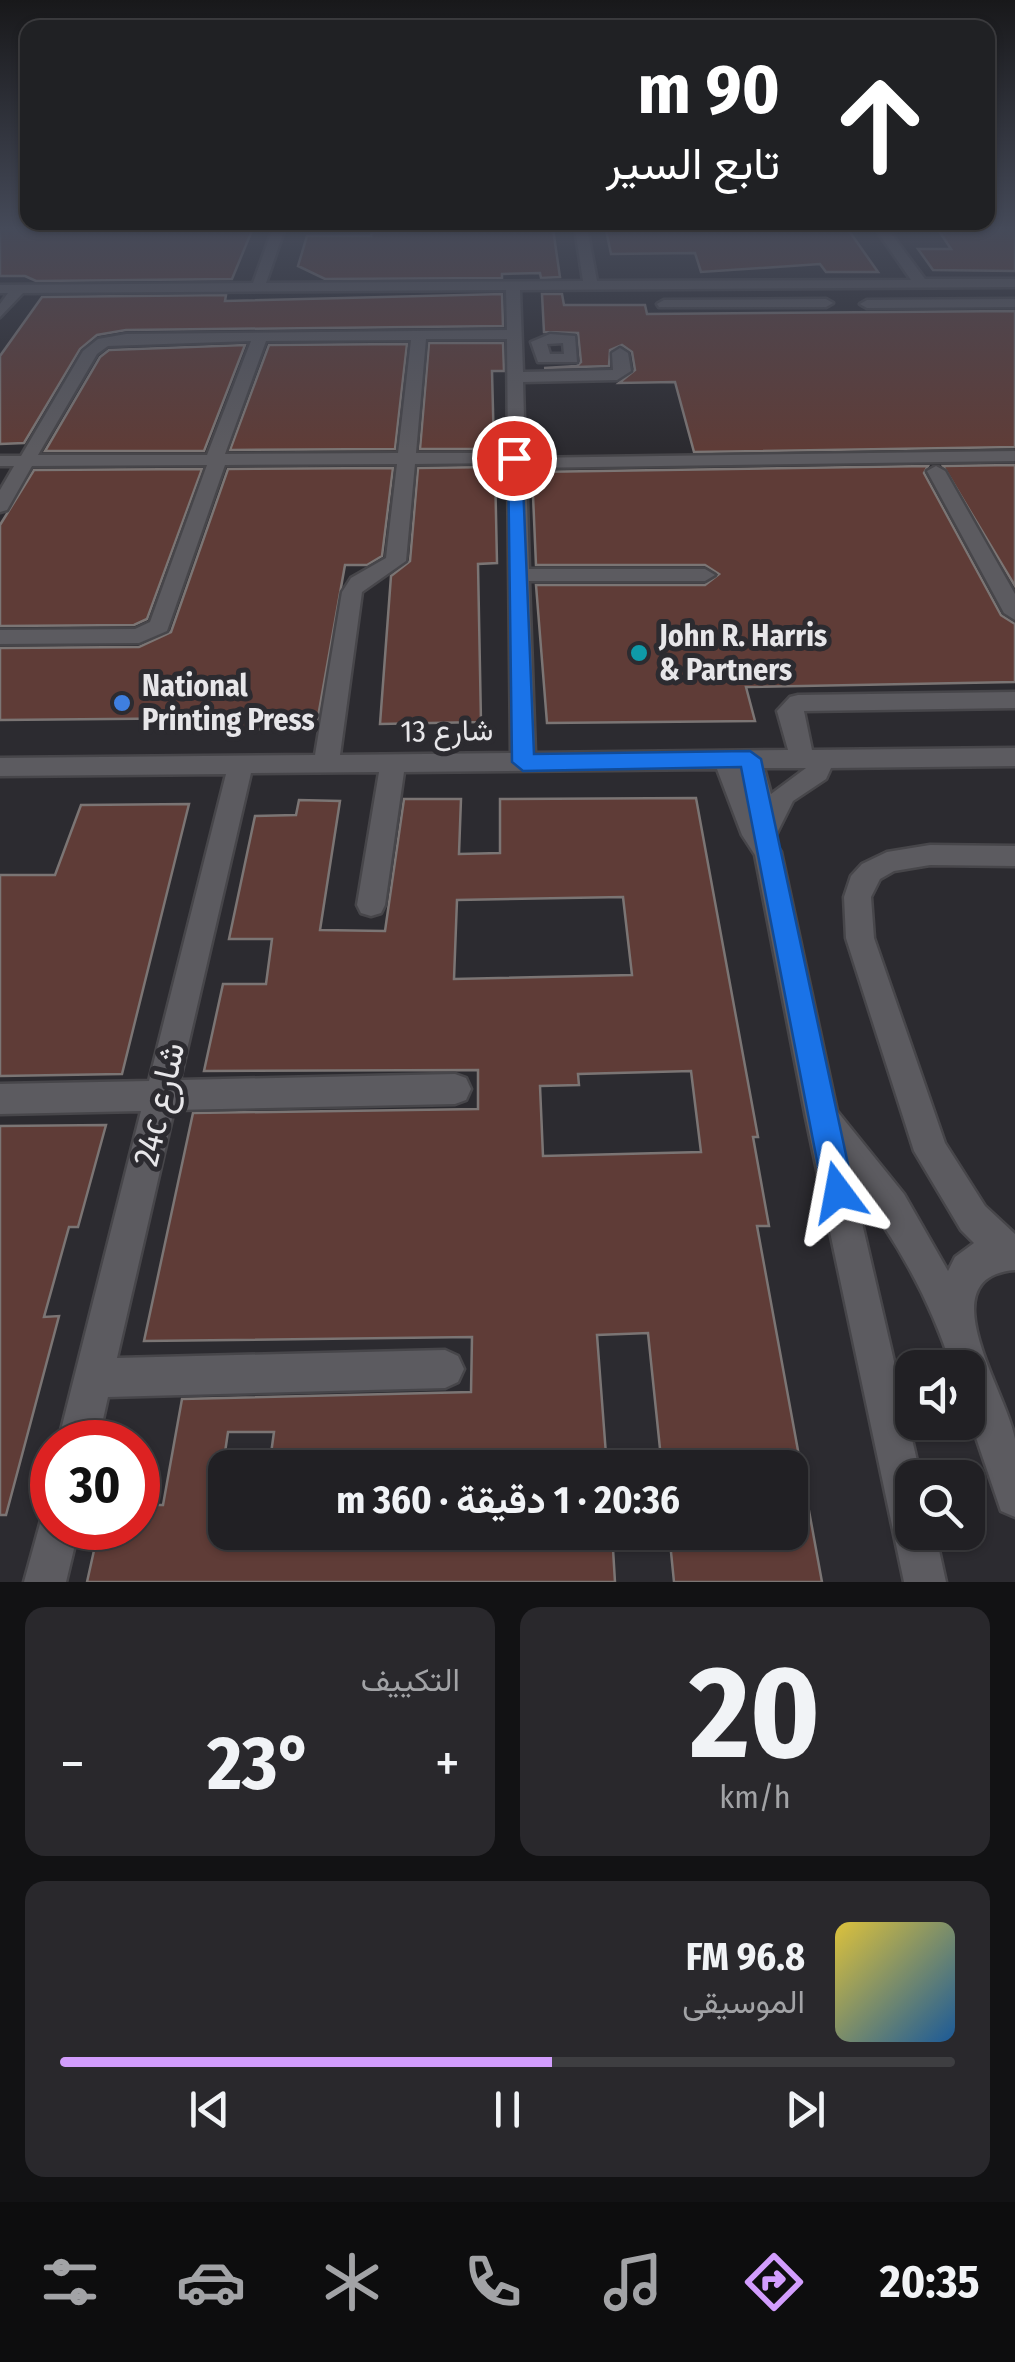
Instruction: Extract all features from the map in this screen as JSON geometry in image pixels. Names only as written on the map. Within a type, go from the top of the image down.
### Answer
[{"type":"street","points":[[518,302],[514,334],[514,460],[523,762]]},
{"type":"street","points":[[524,302],[530,323],[543,339]]},
{"type":"street","points":[[664,304],[826,303]]},
{"type":"street","points":[[868,304],[1015,303]]},
{"type":"street","points":[[0,506],[91,351],[103,342],[126,338],[514,334]]},
{"type":"street","points":[[326,765],[352,592],[358,582],[396,562],[419,335]]},
{"type":"street","points":[[0,638],[139,636],[159,626],[260,337]]},
{"type":"street","points":[[515,378],[617,375],[623,371],[620,354]]},
{"type":"street","points":[[0,461],[1015,456]]},
{"type":"street","points":[[936,470],[1015,613]]},
{"type":"street","points":[[519,575],[705,576]]},
{"type":"street","points":[[898,1460],[822,1118],[767,840],[783,794],[817,773],[790,711],[798,703],[1015,700]]},
{"type":"street","name":"شارع 13","points":[[0,766],[1015,756]]},
{"type":"street","points":[[738,760],[755,835],[767,840]]},
{"type":"street","points":[[372,905],[393,764]]},
{"type":"street","name":"24c شارع","points":[[84,1420],[240,766]]},
{"type":"street","points":[[1011,1252],[973,1218],[930,1151],[860,938],[857,912],[861,883],[877,865],[900,858],[1015,856]]},
{"type":"street","points":[[0,1099],[455,1089]]},
{"type":"street","points":[[822,1118],[892,1206],[955,1320],[1015,1497]]},
{"type":"street","points":[[955,1320],[958,1286],[967,1266],[984,1254],[1011,1252]]},
{"type":"street","points":[[94,1378],[445,1369]]},
{"type":"street","points":[[45,1582],[53,1550]]},
{"type":"street","points":[[918,1550],[925,1582]]},
{"type":"building","points":[[39,302],[502,302],[503,326],[126,330],[97,335],[80,349],[24,443],[0,444],[0,356]]},
{"type":"building","points":[[542,302],[645,305],[647,314],[1015,311],[1015,447],[694,452],[675,382],[619,383],[635,370],[632,352],[622,345],[610,350],[609,366],[544,368],[577,366],[581,362],[578,333],[544,332]]},
{"type":"building","points":[[429,343],[503,343],[504,371],[492,371],[494,449],[420,449]]},
{"type":"building","points":[[407,344],[395,449],[230,450],[269,345]]},
{"type":"building","points":[[245,345],[204,451],[45,451],[100,357],[109,350]]},
{"type":"building","points":[[1015,465],[1015,586],[943,466]]},
{"type":"building","points":[[928,466],[924,473],[1001,615],[1015,624],[1015,682],[746,687],[755,721],[547,723],[536,585],[705,585],[719,574],[705,565],[536,565],[532,472]]},
{"type":"building","points":[[495,467],[497,563],[478,564],[481,722],[380,724],[391,576],[410,561],[418,468]]},
{"type":"building","points":[[393,468],[382,556],[367,565],[345,565],[316,728],[215,730],[218,718],[0,720],[0,648],[139,647],[171,632],[228,469]]},
{"type":"building","points":[[202,469],[147,619],[134,625],[0,626],[0,525],[34,470]]},
{"type":"building","points":[[696,798],[758,1137],[753,1137],[769,1226],[757,1226],[798,1450],[660,1450],[648,1333],[597,1335],[606,1450],[272,1450],[274,1432],[228,1432],[225,1450],[208,1450],[208,1550],[613,1550],[615,1582],[87,1582],[94,1550],[160,1550],[160,1505],[182,1399],[471,1392],[472,1337],[144,1341],[193,1113],[478,1109],[478,1070],[204,1071],[223,984],[266,984],[272,939],[229,939],[255,816],[296,815],[299,800],[340,801],[320,930],[385,931],[404,799],[461,799],[459,854],[500,853],[500,799]],"holes":[[[623,897],[632,975],[454,979],[457,900]],[[691,1071],[701,1152],[543,1156],[540,1086],[579,1085],[578,1074]]]},
{"type":"building","points":[[189,804],[122,1074],[0,1076],[0,875],[55,875],[81,805]]},
{"type":"building","points":[[106,1125],[78,1227],[69,1227],[44,1317],[59,1316],[6,1515],[0,1515],[0,1126]]},
{"type":"building","points":[[808,1505],[822,1582],[674,1582],[671,1550],[808,1550]]},
{"type":"place","name":"John R. Harris & Partners","points":[[639,653]]},
{"type":"place","name":"National Printing Press","points":[[122,703]]},
{"type":"route","points":[[514,458],[523,762],[750,759],[838,1192]]}]
